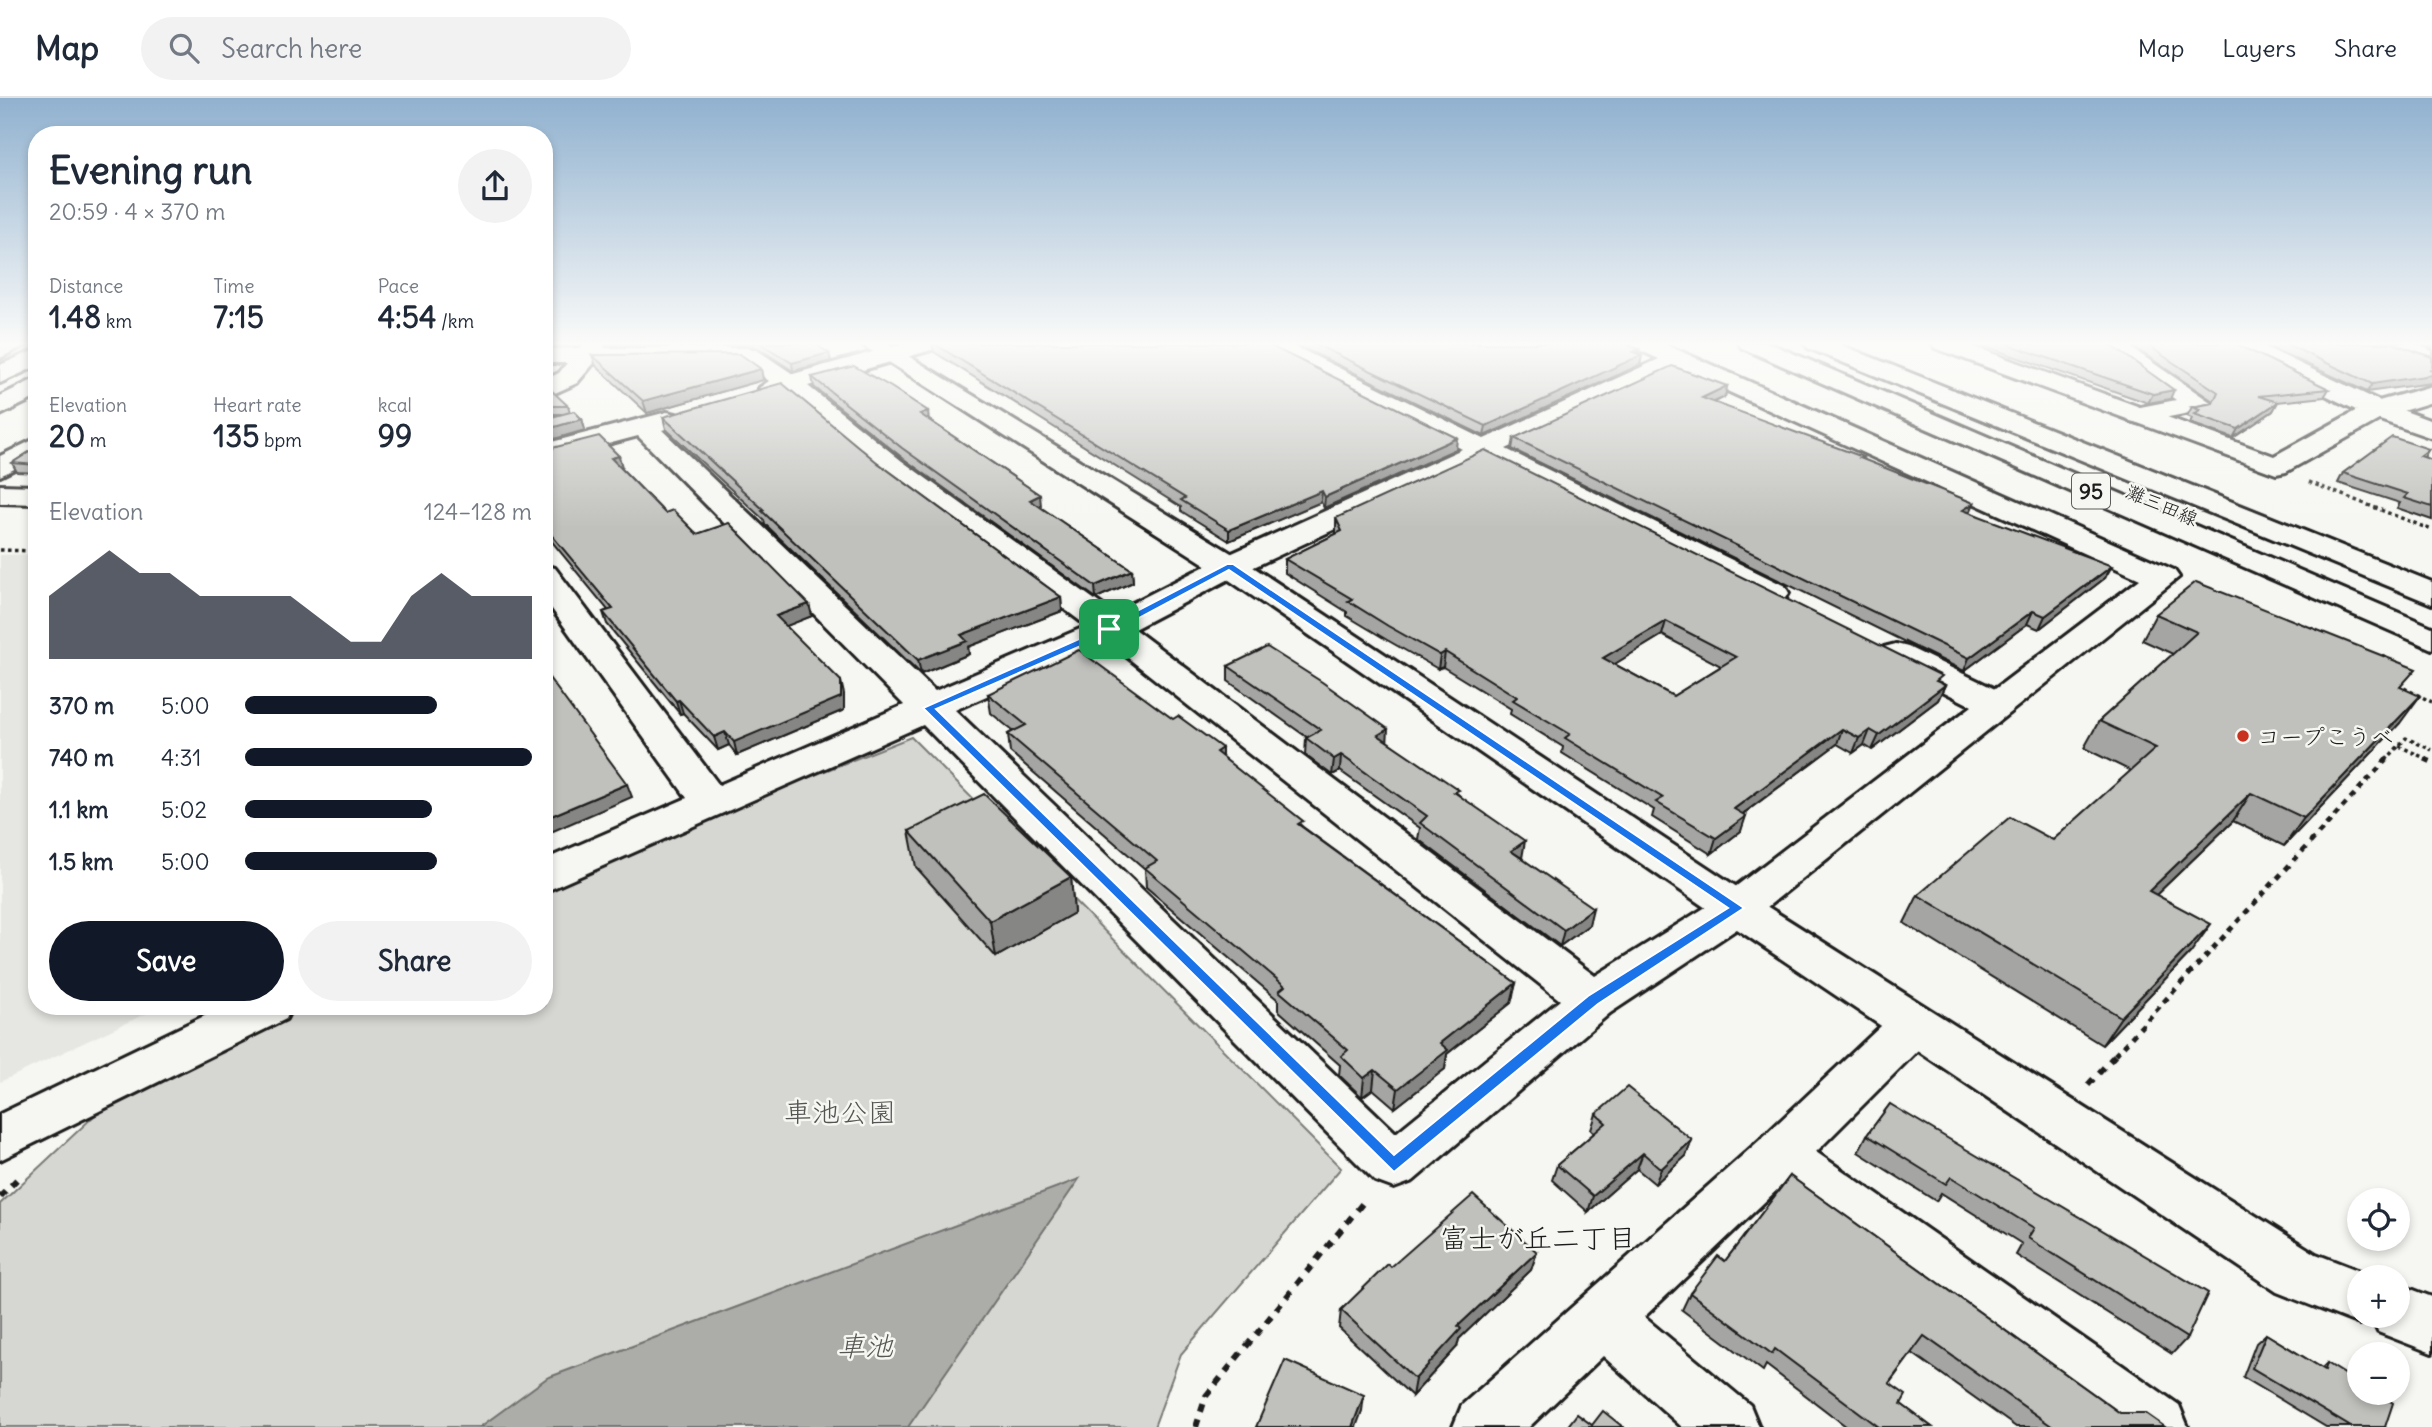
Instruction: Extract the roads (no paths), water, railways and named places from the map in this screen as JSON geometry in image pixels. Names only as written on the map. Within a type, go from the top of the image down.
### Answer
[{"type":"street","points":[[816,405],[892,467],[1084,607],[1109,629],[1593,1000]]},
{"type":"street","points":[[971,405],[1230,566],[1737,908],[2297,1273],[2347,1292]]},
{"type":"street","points":[[1397,405],[1801,607]]},
{"type":"street","points":[[553,873],[1109,629],[1230,566],[1579,405]]},
{"type":"street","points":[[644,427],[1394,1165],[1593,1000],[1737,908],[2163,577],[1783,405]]},
{"type":"street","name":"95","points":[[1895,405],[2432,639]]},
{"type":"street","name":"灘三田線","points":[[1924,405],[2432,620]]},
{"type":"street","name":"灘三田線","points":[[1970,405],[2432,594]]},
{"type":"street","name":"95","points":[[2003,405],[2432,578]]},
{"type":"street","points":[[2112,405],[2276,466],[2377,410],[2394,405]]},
{"type":"street","points":[[2139,415],[2189,405]]},
{"type":"street","points":[[2367,405],[2432,429]]},
{"type":"street","points":[[553,451],[697,411]]},
{"type":"street","points":[[0,468],[28,451]]},
{"type":"street","points":[[0,494],[28,495]]},
{"type":"street","points":[[553,587],[711,802]]},
{"type":"street","points":[[1875,643],[1998,705]]},
{"type":"street","points":[[0,1138],[251,1015]]},
{"type":"street","points":[[1483,1427],[1779,1155],[1914,1024]]},
{"type":"street","points":[[1779,1155],[2157,1427]]},
{"type":"street","points":[[1601,1317],[1728,1427]]},
{"type":"street","points":[[2410,1317],[2432,1325]]},
{"type":"water","name":"車池","points":[[1079,1179],[908,1427],[480,1427],[547,1378]]},
{"type":"place","name":"コープこうべ","points":[[2243,736]]},
{"type":"district","name":"富士が丘二丁目","points":[[1538,1238]]},
{"type":"park label","name":"車池公園","points":[[840,1112]]}]
